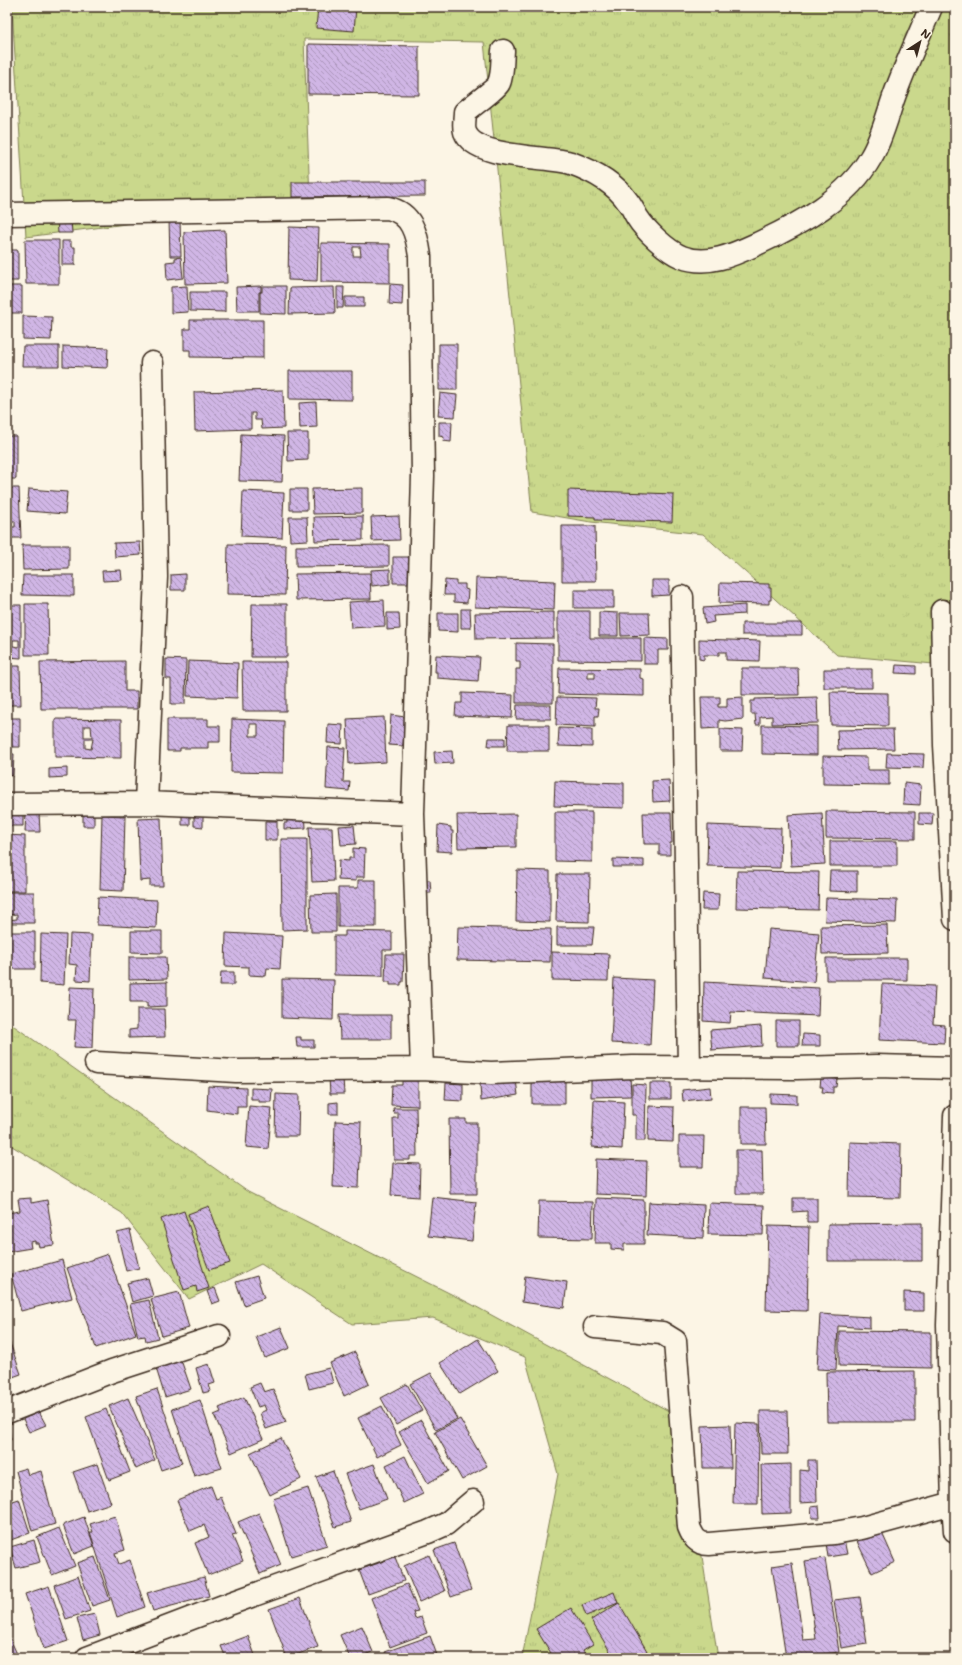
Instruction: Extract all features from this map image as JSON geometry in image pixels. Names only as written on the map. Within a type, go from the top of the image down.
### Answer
[{"type":"street","points":[[503,51],[500,82],[497,86],[478,99],[465,112],[464,131],[469,138],[476,143],[500,153],[563,161],[599,175],[618,191],[628,202],[638,218],[666,248],[682,257],[698,260],[718,259],[737,253],[777,234],[830,201],[852,182],[872,156],[900,81],[931,7]]},
{"type":"street","points":[[7,214],[388,208],[403,214],[412,225],[418,238],[420,256],[423,476],[413,814],[422,1069]]},
{"type":"street","points":[[146,804],[156,577],[152,363]]},
{"type":"street","points":[[682,597],[689,1068]]},
{"type":"street","points":[[942,611],[945,745],[955,919]]},
{"type":"street","points":[[7,804],[146,804],[413,814]]},
{"type":"street","points":[[96,1063],[236,1071],[422,1069],[491,1073],[633,1067],[796,1068],[876,1066],[955,1068]]},
{"type":"street","points":[[955,1116],[948,1325],[955,1531]]},
{"type":"street","points":[[595,1327],[662,1333],[675,1341],[689,1527],[692,1536],[697,1541],[710,1544],[834,1533],[862,1528],[953,1503]]},
{"type":"street","points":[[7,1412],[112,1371],[219,1336]]},
{"type":"street","points":[[87,1658],[226,1605],[428,1532],[446,1524],[473,1501]]},
{"type":"green space","points":[[12,7],[955,7],[955,666],[837,655],[703,534],[591,522],[532,512],[484,42],[304,39],[310,200],[26,237]]},
{"type":"green space","points":[[7,1021],[248,1192],[471,1304],[680,1417],[718,1658],[522,1658],[558,1474],[525,1357],[433,1318],[352,1324],[261,1264],[189,1299],[122,1213],[7,1143]]},
{"type":"building","points":[[318,7],[356,7],[354,31],[316,28]]},
{"type":"building","points":[[308,44],[419,46],[419,95],[308,94]]},
{"type":"building","points":[[292,182],[425,182],[425,196],[292,197]]},
{"type":"building","points":[[57,219],[71,219],[72,233],[58,233]]},
{"type":"building","points":[[169,220],[180,220],[181,256],[170,256]]},
{"type":"building","points":[[289,227],[319,228],[317,281],[288,280]]},
{"type":"building","points":[[225,230],[227,283],[185,284],[184,232]]},
{"type":"building","points":[[25,240],[59,240],[59,284],[26,284]]},
{"type":"building","points":[[62,241],[71,241],[71,247],[75,247],[75,265],[62,265]]},
{"type":"building","points":[[321,243],[390,244],[390,283],[321,282]],"holes":[[[353,247],[360,247],[361,256],[353,256]]]},
{"type":"building","points":[[7,250],[18,250],[18,281],[7,281]]},
{"type":"building","points":[[181,257],[183,278],[167,280],[166,262],[175,261],[175,258]]},
{"type":"building","points":[[390,284],[403,285],[402,305],[389,304]]},
{"type":"building","points":[[7,286],[22,286],[22,313],[7,313]]},
{"type":"building","points":[[187,286],[188,312],[171,313],[171,287]]},
{"type":"building","points":[[261,286],[261,292],[259,292],[259,311],[237,311],[236,287]]},
{"type":"building","points":[[262,286],[286,286],[286,314],[260,313],[260,292],[262,292]]},
{"type":"building","points":[[334,287],[335,313],[289,314],[290,288]]},
{"type":"building","points":[[337,287],[344,287],[343,308],[337,308]]},
{"type":"building","points":[[190,292],[225,292],[225,312],[190,311]]},
{"type":"building","points":[[345,297],[364,297],[364,307],[345,307]]},
{"type":"building","points":[[23,316],[52,317],[51,340],[23,339]]},
{"type":"building","points":[[190,320],[263,320],[263,358],[190,357],[190,350],[184,350],[184,329],[190,329]]},
{"type":"building","points":[[439,344],[457,344],[457,390],[439,390]]},
{"type":"building","points":[[23,346],[59,346],[59,366],[22,366]]},
{"type":"building","points":[[63,346],[108,348],[107,368],[63,366]]},
{"type":"building","points":[[289,371],[352,371],[352,400],[289,399]]},
{"type":"building","points":[[283,390],[284,428],[262,429],[261,420],[255,420],[255,413],[251,413],[251,429],[195,431],[194,392]]},
{"type":"building","points":[[440,393],[457,395],[455,417],[438,416]]},
{"type":"building","points":[[316,402],[317,427],[300,428],[299,403]]},
{"type":"building","points":[[439,422],[452,422],[451,442],[443,441],[444,437],[439,436]]},
{"type":"building","points":[[287,433],[308,433],[308,460],[288,461]]},
{"type":"building","points":[[241,434],[284,436],[282,482],[239,481]]},
{"type":"building","points":[[7,436],[16,436],[16,479],[7,479]]},
{"type":"building","points":[[7,488],[19,488],[21,538],[7,538]],"holes":[[[8,521],[15,521],[15,527],[8,527]]]},
{"type":"building","points":[[362,488],[362,513],[313,514],[312,489]]},
{"type":"building","points":[[29,489],[67,492],[65,514],[27,511]]},
{"type":"building","points":[[290,489],[307,489],[307,510],[290,510]]},
{"type":"building","points":[[568,490],[673,494],[672,522],[595,520],[595,517],[568,516]]},
{"type":"building","points":[[243,491],[284,493],[282,538],[241,536]]},
{"type":"building","points":[[363,516],[363,540],[315,541],[314,517]]},
{"type":"building","points":[[399,516],[400,540],[372,541],[371,517]]},
{"type":"building","points":[[289,517],[307,517],[308,540],[290,541]]},
{"type":"building","points":[[562,526],[595,526],[596,581],[562,581]]},
{"type":"building","points":[[140,542],[141,555],[115,557],[114,543]]},
{"type":"building","points":[[228,544],[286,545],[285,595],[227,594]]},
{"type":"building","points":[[22,545],[69,545],[69,569],[23,570]]},
{"type":"building","points":[[389,545],[389,566],[296,567],[296,546]]},
{"type":"building","points":[[393,557],[411,557],[411,583],[393,583]]},
{"type":"building","points":[[390,569],[390,584],[372,586],[371,570]]},
{"type":"building","points":[[121,570],[122,580],[103,581],[102,571]]},
{"type":"building","points":[[370,573],[371,599],[296,600],[295,574]]},
{"type":"building","points":[[185,574],[185,590],[171,590],[171,575]]},
{"type":"building","points":[[23,575],[74,575],[74,596],[22,595]]},
{"type":"building","points":[[476,578],[555,581],[554,610],[475,607]]},
{"type":"building","points":[[445,580],[456,581],[456,584],[465,584],[465,589],[468,590],[467,603],[454,602],[454,595],[444,595]]},
{"type":"building","points":[[652,580],[669,580],[669,595],[652,596]]},
{"type":"building","points":[[720,583],[769,584],[769,588],[771,588],[771,600],[769,600],[769,604],[719,603]]},
{"type":"building","points":[[574,590],[614,590],[614,608],[574,608]]},
{"type":"building","points":[[384,600],[385,626],[351,628],[349,602]]},
{"type":"building","points":[[25,604],[48,604],[49,655],[25,655]]},
{"type":"building","points":[[252,604],[287,604],[287,657],[251,657]]},
{"type":"building","points":[[7,605],[21,605],[21,658],[7,657]],"holes":[[[13,640],[19,640],[19,647],[13,646]]]},
{"type":"building","points":[[745,605],[745,614],[713,616],[714,622],[705,624],[703,608]]},
{"type":"building","points":[[461,609],[470,609],[471,628],[461,628]]},
{"type":"building","points":[[558,611],[590,611],[590,638],[641,638],[641,661],[558,660]]},
{"type":"building","points":[[554,612],[554,638],[476,639],[475,613]]},
{"type":"building","points":[[599,612],[618,613],[618,636],[599,636]]},
{"type":"building","points":[[387,613],[399,613],[400,629],[387,630]]},
{"type":"building","points":[[438,613],[458,613],[458,632],[438,631]]},
{"type":"building","points":[[620,613],[649,613],[650,635],[621,636]]},
{"type":"building","points":[[742,623],[802,623],[802,635],[742,635]]},
{"type":"building","points":[[644,638],[668,639],[668,650],[658,650],[658,664],[644,664]]},
{"type":"building","points":[[699,639],[760,641],[759,661],[726,660],[726,652],[719,652],[719,655],[704,655],[704,660],[699,659]]},
{"type":"building","points":[[516,643],[553,644],[553,703],[516,703],[516,669],[520,669],[520,661],[516,661]]},
{"type":"building","points":[[436,655],[480,657],[478,681],[437,678],[437,672],[435,672]]},
{"type":"building","points":[[166,659],[186,660],[185,704],[171,704],[171,679],[166,679]]},
{"type":"building","points":[[125,661],[125,691],[137,691],[137,709],[41,709],[40,662]]},
{"type":"building","points":[[188,661],[238,663],[237,698],[187,696]]},
{"type":"building","points":[[242,662],[286,662],[286,711],[243,711]]},
{"type":"building","points":[[896,665],[916,666],[916,674],[895,673]]},
{"type":"building","points":[[7,666],[20,666],[21,705],[7,705]]},
{"type":"building","points":[[559,668],[640,669],[640,678],[644,679],[644,696],[558,694]],"holes":[[[588,672],[595,672],[595,678],[588,678]]]},
{"type":"building","points":[[742,668],[798,668],[799,695],[742,695]]},
{"type":"building","points":[[824,669],[872,669],[872,688],[824,688]]},
{"type":"building","points":[[830,692],[888,693],[888,726],[831,725]]},
{"type":"building","points":[[462,693],[513,695],[512,718],[455,716],[456,703],[462,703]]},
{"type":"building","points":[[557,697],[596,698],[595,708],[599,708],[598,716],[595,716],[595,727],[556,725]]},
{"type":"building","points":[[701,697],[720,697],[720,704],[718,704],[718,707],[727,707],[727,698],[743,697],[743,719],[725,721],[719,720],[719,728],[702,729]]},
{"type":"building","points":[[817,697],[818,723],[772,724],[772,716],[760,717],[760,725],[756,725],[755,714],[751,714],[751,701],[755,701],[755,699]]},
{"type":"building","points":[[517,705],[551,705],[551,719],[516,719]]},
{"type":"building","points":[[391,715],[405,717],[403,746],[389,745]]},
{"type":"building","points":[[384,717],[386,762],[349,764],[347,719]]},
{"type":"building","points":[[7,718],[20,718],[20,747],[7,747]]},
{"type":"building","points":[[55,719],[121,720],[121,758],[55,757]],"holes":[[[84,726],[91,726],[92,737],[84,737]],[[85,739],[93,739],[91,749],[85,748]]]},
{"type":"building","points":[[167,719],[208,719],[208,726],[220,726],[220,742],[208,742],[208,748],[180,748],[180,751],[167,751]]},
{"type":"building","points":[[232,719],[284,721],[283,773],[231,772]],"holes":[[[250,724],[258,724],[258,736],[250,736]]]},
{"type":"building","points":[[328,724],[343,725],[342,744],[327,743]]},
{"type":"building","points":[[508,725],[549,725],[549,751],[507,751]]},
{"type":"building","points":[[762,725],[817,726],[817,755],[762,754]]},
{"type":"building","points":[[559,728],[592,729],[592,747],[558,746]]},
{"type":"building","points":[[720,729],[743,730],[742,751],[720,751]]},
{"type":"building","points":[[893,729],[894,749],[838,750],[837,730]]},
{"type":"building","points":[[489,738],[505,738],[505,746],[488,746]]},
{"type":"building","points":[[328,747],[345,748],[343,782],[350,782],[349,791],[326,789]]},
{"type":"building","points":[[452,751],[453,763],[435,764],[434,752]]},
{"type":"building","points":[[887,753],[924,754],[923,768],[886,767]]},
{"type":"building","points":[[7,754],[14,754],[13,776],[7,775]]},
{"type":"building","points":[[823,756],[867,757],[867,770],[889,770],[889,785],[823,784]]},
{"type":"building","points":[[67,768],[67,777],[49,778],[49,769]]},
{"type":"building","points":[[669,780],[670,801],[653,802],[652,781]]},
{"type":"building","points":[[555,781],[624,783],[624,808],[554,806]]},
{"type":"building","points":[[904,783],[921,785],[920,805],[903,804]]},
{"type":"building","points":[[83,810],[94,810],[94,826],[83,826]]},
{"type":"building","points":[[305,811],[306,828],[284,829],[284,823],[287,823],[286,812]]},
{"type":"building","points":[[826,811],[915,812],[915,839],[826,838]]},
{"type":"building","points":[[39,812],[40,832],[25,832],[26,813]]},
{"type":"building","points":[[555,812],[592,812],[592,862],[555,861]]},
{"type":"building","points":[[7,813],[23,813],[23,826],[7,826]]},
{"type":"building","points":[[643,813],[671,813],[672,843],[670,843],[670,855],[659,855],[659,844],[644,844]]},
{"type":"building","points":[[822,813],[825,864],[791,866],[788,815]]},
{"type":"building","points":[[919,813],[933,813],[932,825],[919,824]]},
{"type":"building","points":[[182,814],[190,814],[190,825],[182,825]]},
{"type":"building","points":[[194,814],[203,814],[203,827],[194,826]]},
{"type":"building","points":[[516,814],[516,847],[458,848],[457,815]]},
{"type":"building","points":[[102,815],[125,816],[123,891],[100,890]]},
{"type":"building","points":[[161,818],[163,886],[150,886],[150,880],[140,881],[138,819]]},
{"type":"building","points":[[265,821],[277,821],[277,840],[265,840]]},
{"type":"building","points":[[354,825],[356,844],[341,845],[339,826]]},
{"type":"building","points":[[438,825],[451,827],[451,831],[453,831],[452,852],[437,851]]},
{"type":"building","points":[[708,825],[781,828],[780,868],[707,866]]},
{"type":"building","points":[[309,827],[332,827],[334,881],[312,882]]},
{"type":"building","points":[[7,835],[25,836],[25,891],[7,891]]},
{"type":"building","points":[[281,839],[307,839],[307,929],[282,930]]},
{"type":"building","points":[[830,841],[897,841],[897,866],[830,866]]},
{"type":"building","points":[[353,848],[365,849],[364,877],[356,877],[356,881],[338,880],[339,860],[349,861],[349,858],[353,858]]},
{"type":"building","points":[[613,859],[644,860],[644,867],[613,867]]},
{"type":"building","points":[[517,870],[550,871],[550,922],[516,921]]},
{"type":"building","points":[[737,871],[819,872],[818,910],[736,908]]},
{"type":"building","points":[[830,871],[857,871],[857,892],[829,891]]},
{"type":"building","points":[[557,874],[590,874],[589,922],[556,921]]},
{"type":"building","points":[[358,880],[376,880],[376,927],[338,927],[338,888],[358,888]]},
{"type":"building","points":[[423,880],[430,880],[431,893],[424,893]]},
{"type":"building","points":[[7,892],[34,892],[34,923],[7,923]],"holes":[[[17,914],[17,919],[8,920],[8,915]]]},
{"type":"building","points":[[703,893],[719,894],[718,910],[702,910]]},
{"type":"building","points":[[336,894],[336,932],[311,932],[310,895]]},
{"type":"building","points":[[98,897],[157,900],[156,928],[97,925]]},
{"type":"building","points":[[826,898],[897,900],[896,923],[825,921]]},
{"type":"building","points":[[887,925],[888,953],[822,954],[821,926]]},
{"type":"building","points":[[458,927],[551,929],[550,962],[457,960]]},
{"type":"building","points":[[557,927],[594,927],[592,945],[557,945]]},
{"type":"building","points":[[769,929],[819,933],[814,982],[765,978]]},
{"type":"building","points":[[131,931],[162,931],[162,953],[131,952]]},
{"type":"building","points":[[345,931],[392,932],[392,950],[383,950],[383,976],[334,975],[334,936],[345,936]]},
{"type":"building","points":[[10,932],[35,932],[35,969],[10,969]]},
{"type":"building","points":[[226,933],[282,936],[280,969],[267,968],[266,976],[249,975],[249,967],[225,966]]},
{"type":"building","points":[[41,934],[66,935],[64,985],[40,983]]},
{"type":"building","points":[[70,934],[92,935],[90,981],[76,980],[77,965],[69,964]]},
{"type":"building","points":[[552,952],[609,954],[608,981],[552,980]]},
{"type":"building","points":[[386,954],[404,954],[403,982],[401,982],[401,985],[390,985],[390,982],[385,982]]},
{"type":"building","points":[[129,957],[166,957],[167,979],[129,980]]},
{"type":"building","points":[[826,958],[907,958],[907,980],[826,980]]},
{"type":"building","points":[[221,972],[234,972],[234,985],[220,985]]},
{"type":"building","points":[[614,978],[653,980],[650,1045],[611,1043]]},
{"type":"building","points":[[282,979],[334,980],[333,1020],[282,1018]]},
{"type":"building","points":[[167,982],[167,1006],[147,1007],[147,1002],[130,1002],[130,983]]},
{"type":"building","points":[[704,982],[819,988],[818,1016],[731,1012],[730,1023],[703,1021]]},
{"type":"building","points":[[882,984],[935,986],[933,1024],[945,1025],[944,1043],[879,1040]]},
{"type":"building","points":[[70,987],[94,988],[92,1048],[74,1047],[76,1020],[68,1020]]},
{"type":"building","points":[[137,1009],[164,1009],[165,1037],[129,1038],[129,1030],[137,1029]]},
{"type":"building","points":[[339,1015],[391,1015],[391,1039],[340,1039]]},
{"type":"building","points":[[776,1021],[799,1021],[799,1046],[776,1046]]},
{"type":"building","points":[[761,1026],[762,1046],[712,1050],[710,1030]]},
{"type":"building","points":[[803,1034],[820,1035],[820,1046],[802,1046]]},
{"type":"building","points":[[296,1037],[301,1037],[301,1040],[314,1040],[314,1047],[297,1047]]},
{"type":"building","points":[[630,1076],[631,1096],[591,1097],[591,1077]]},
{"type":"building","points":[[329,1078],[343,1078],[344,1094],[330,1094]]},
{"type":"building","points":[[821,1078],[837,1079],[836,1087],[833,1087],[833,1093],[822,1092],[823,1087],[820,1087]]},
{"type":"building","points":[[516,1080],[518,1095],[481,1101],[480,1084]]},
{"type":"building","points":[[532,1080],[565,1080],[565,1104],[532,1104]]},
{"type":"building","points":[[402,1081],[418,1081],[418,1106],[391,1105],[392,1085],[402,1085]]},
{"type":"building","points":[[446,1083],[463,1084],[463,1101],[445,1100]]},
{"type":"building","points":[[650,1083],[671,1083],[671,1099],[650,1099]]},
{"type":"building","points":[[632,1084],[646,1085],[645,1141],[636,1141],[636,1115],[632,1115]]},
{"type":"building","points":[[208,1086],[246,1088],[246,1107],[237,1107],[237,1114],[207,1110]]},
{"type":"building","points":[[710,1087],[711,1098],[683,1101],[682,1090]]},
{"type":"building","points":[[251,1088],[272,1089],[271,1102],[259,1102],[259,1099],[251,1099]]},
{"type":"building","points":[[276,1094],[299,1095],[298,1136],[275,1136]]},
{"type":"building","points":[[770,1094],[797,1095],[797,1104],[770,1103]]},
{"type":"building","points":[[594,1100],[624,1102],[622,1149],[592,1147]]},
{"type":"building","points":[[338,1102],[338,1114],[329,1114],[329,1103]]},
{"type":"building","points":[[249,1106],[272,1108],[268,1149],[246,1147]]},
{"type":"building","points":[[649,1106],[674,1107],[673,1142],[648,1141]]},
{"type":"building","points":[[741,1107],[765,1107],[766,1144],[741,1144]]},
{"type":"building","points":[[393,1108],[416,1108],[417,1156],[410,1156],[410,1160],[394,1160],[393,1118],[398,1118],[398,1113],[394,1113]]},
{"type":"building","points":[[449,1119],[466,1119],[466,1123],[477,1123],[477,1194],[450,1194]]},
{"type":"building","points":[[335,1121],[361,1122],[359,1188],[333,1187]]},
{"type":"building","points":[[679,1136],[704,1136],[703,1167],[679,1167]]},
{"type":"building","points":[[850,1142],[901,1144],[900,1198],[849,1197]]},
{"type":"building","points":[[736,1150],[762,1150],[763,1194],[736,1194]]},
{"type":"building","points":[[596,1159],[647,1161],[646,1196],[595,1194]]},
{"type":"building","points":[[393,1163],[420,1164],[419,1197],[391,1195]]},
{"type":"building","points":[[432,1197],[476,1202],[472,1241],[428,1236]]},
{"type":"building","points":[[31,1198],[31,1203],[47,1200],[54,1245],[39,1247],[38,1243],[35,1243],[35,1241],[30,1242],[31,1248],[7,1252],[7,1213],[20,1211],[18,1199]]},
{"type":"building","points":[[596,1198],[644,1200],[644,1244],[624,1244],[624,1250],[611,1249],[611,1243],[595,1243]]},
{"type":"building","points":[[793,1198],[817,1198],[817,1222],[807,1222],[807,1211],[793,1212]]},
{"type":"building","points":[[539,1201],[593,1202],[592,1239],[538,1238]]},
{"type":"building","points":[[649,1202],[704,1205],[703,1238],[647,1235]]},
{"type":"building","points":[[709,1203],[764,1205],[763,1235],[708,1234]]},
{"type":"building","points":[[209,1206],[230,1263],[209,1270],[188,1214]]},
{"type":"building","points":[[184,1211],[209,1288],[197,1292],[196,1286],[184,1290],[161,1219]]},
{"type":"building","points":[[922,1223],[922,1261],[828,1261],[828,1224]]},
{"type":"building","points":[[768,1226],[809,1227],[807,1311],[766,1310]]},
{"type":"building","points":[[130,1230],[139,1268],[126,1271],[117,1233]]},
{"type":"building","points":[[108,1254],[136,1334],[96,1348],[67,1268]]},
{"type":"building","points":[[62,1260],[72,1298],[21,1311],[11,1274]]},
{"type":"building","points":[[257,1276],[264,1298],[244,1305],[236,1282]]},
{"type":"building","points":[[525,1276],[567,1282],[564,1308],[522,1302]]},
{"type":"building","points":[[148,1278],[153,1296],[132,1302],[127,1283]]},
{"type":"building","points":[[215,1288],[220,1301],[212,1304],[207,1291]]},
{"type":"building","points":[[179,1292],[189,1328],[162,1336],[151,1299]]},
{"type":"building","points":[[904,1292],[924,1293],[924,1311],[904,1311]]},
{"type":"building","points":[[149,1300],[158,1338],[146,1341],[145,1336],[138,1337],[130,1304]]},
{"type":"building","points":[[820,1314],[870,1317],[870,1328],[838,1326],[836,1370],[817,1369]]},
{"type":"building","points":[[281,1327],[290,1348],[265,1358],[256,1337]]},
{"type":"building","points":[[839,1331],[931,1332],[931,1368],[839,1366]]},
{"type":"building","points":[[478,1339],[498,1371],[460,1394],[440,1363]]},
{"type":"building","points":[[10,1343],[21,1374],[7,1379],[7,1344]]},
{"type":"building","points":[[355,1352],[369,1384],[344,1396],[330,1363]]},
{"type":"building","points":[[181,1360],[191,1389],[165,1397],[156,1368]]},
{"type":"building","points":[[209,1364],[215,1383],[209,1385],[211,1391],[203,1393],[196,1368]]},
{"type":"building","points":[[329,1368],[333,1383],[309,1389],[305,1374]]},
{"type":"building","points":[[915,1371],[915,1422],[827,1422],[826,1372]]},
{"type":"building","points":[[431,1373],[457,1419],[436,1430],[410,1384]]},
{"type":"building","points":[[260,1383],[264,1392],[273,1389],[286,1422],[266,1429],[260,1413],[266,1410],[264,1405],[258,1407],[250,1387]]},
{"type":"building","points":[[407,1384],[422,1411],[396,1425],[381,1398]]},
{"type":"building","points":[[157,1389],[182,1463],[161,1470],[136,1396]]},
{"type":"building","points":[[244,1397],[263,1439],[231,1453],[214,1415],[221,1412],[219,1408]]},
{"type":"building","points":[[128,1398],[155,1460],[136,1469],[109,1406]]},
{"type":"building","points":[[200,1400],[222,1468],[194,1476],[172,1409]]},
{"type":"building","points":[[382,1406],[401,1445],[377,1457],[358,1418]]},
{"type":"building","points":[[106,1409],[130,1472],[109,1480],[86,1417]]},
{"type":"building","points":[[760,1411],[787,1411],[788,1454],[761,1454]]},
{"type":"building","points":[[39,1412],[46,1425],[29,1432],[23,1419]]},
{"type":"building","points":[[460,1419],[487,1466],[462,1480],[435,1432]]},
{"type":"building","points":[[421,1420],[449,1471],[428,1483],[399,1432]]},
{"type":"building","points":[[8,1423],[11,1440],[7,1441],[7,1424]]},
{"type":"building","points":[[735,1423],[759,1424],[758,1504],[733,1504]]},
{"type":"building","points":[[730,1425],[731,1468],[703,1468],[702,1426]]},
{"type":"building","points":[[281,1438],[301,1479],[270,1495],[250,1453]]},
{"type":"building","points":[[405,1456],[423,1494],[404,1503],[386,1465]]},
{"type":"building","points":[[808,1460],[816,1460],[817,1502],[800,1503],[800,1470],[808,1471]]},
{"type":"building","points":[[97,1464],[111,1503],[87,1511],[73,1472]]},
{"type":"building","points":[[374,1464],[387,1499],[359,1509],[345,1474]]},
{"type":"building","points":[[791,1464],[791,1513],[762,1514],[761,1465]]},
{"type":"building","points":[[26,1468],[28,1475],[41,1471],[55,1524],[32,1531],[16,1471]]},
{"type":"building","points":[[333,1471],[351,1522],[335,1527],[316,1477]]},
{"type":"building","points":[[211,1486],[216,1499],[221,1497],[236,1534],[232,1535],[243,1561],[208,1575],[195,1543],[209,1537],[204,1525],[190,1531],[177,1500]]},
{"type":"building","points":[[308,1488],[327,1545],[291,1556],[273,1499]]},
{"type":"building","points":[[19,1499],[30,1533],[8,1541],[7,1503]]},
{"type":"building","points":[[819,1506],[820,1518],[812,1518],[811,1507]]},
{"type":"building","points":[[259,1513],[281,1565],[260,1574],[238,1522]]},
{"type":"building","points":[[115,1516],[125,1550],[115,1553],[119,1564],[130,1560],[145,1607],[117,1617],[90,1532],[93,1532],[90,1524]]},
{"type":"building","points":[[84,1517],[94,1546],[74,1554],[63,1525]]},
{"type":"building","points":[[879,1526],[895,1562],[872,1573],[855,1537]]},
{"type":"building","points":[[59,1528],[75,1566],[52,1575],[37,1537]]},
{"type":"building","points":[[34,1540],[40,1562],[16,1568],[10,1547]]},
{"type":"building","points":[[844,1540],[847,1554],[828,1557],[826,1543]]},
{"type":"building","points":[[454,1543],[471,1590],[451,1597],[434,1550]]},
{"type":"building","points":[[429,1555],[445,1591],[419,1602],[404,1566]]},
{"type":"building","points":[[95,1557],[110,1600],[92,1606],[77,1563]]},
{"type":"building","points":[[395,1557],[404,1581],[368,1594],[359,1570]]},
{"type":"building","points":[[825,1558],[839,1652],[786,1658],[772,1566],[792,1563],[803,1640],[816,1639],[805,1561]]},
{"type":"building","points":[[78,1576],[90,1611],[66,1619],[54,1585]]},
{"type":"building","points":[[204,1577],[209,1596],[153,1611],[147,1593]]},
{"type":"building","points":[[407,1584],[418,1611],[413,1612],[415,1619],[421,1617],[427,1633],[390,1647],[371,1598]]},
{"type":"building","points":[[49,1586],[68,1641],[44,1649],[25,1594]]},
{"type":"building","points":[[614,1592],[618,1603],[586,1616],[582,1605]]},
{"type":"building","points":[[860,1597],[867,1644],[841,1648],[834,1600]]},
{"type":"building","points":[[300,1598],[318,1647],[287,1658],[269,1609]]},
{"type":"building","points":[[619,1603],[647,1651],[635,1658],[614,1658],[591,1620]]},
{"type":"building","points":[[571,1608],[593,1644],[583,1650],[587,1655],[581,1658],[569,1658],[568,1656],[564,1658],[554,1658],[536,1629]]},
{"type":"building","points":[[95,1614],[100,1635],[83,1640],[77,1618]]},
{"type":"building","points":[[362,1626],[373,1652],[358,1658],[350,1658],[340,1635]]},
{"type":"building","points":[[7,1632],[17,1654],[7,1658]]},
{"type":"building","points":[[248,1636],[256,1658],[226,1658],[221,1646]]},
{"type":"building","points":[[430,1636],[438,1658],[387,1658],[385,1652]]}]
